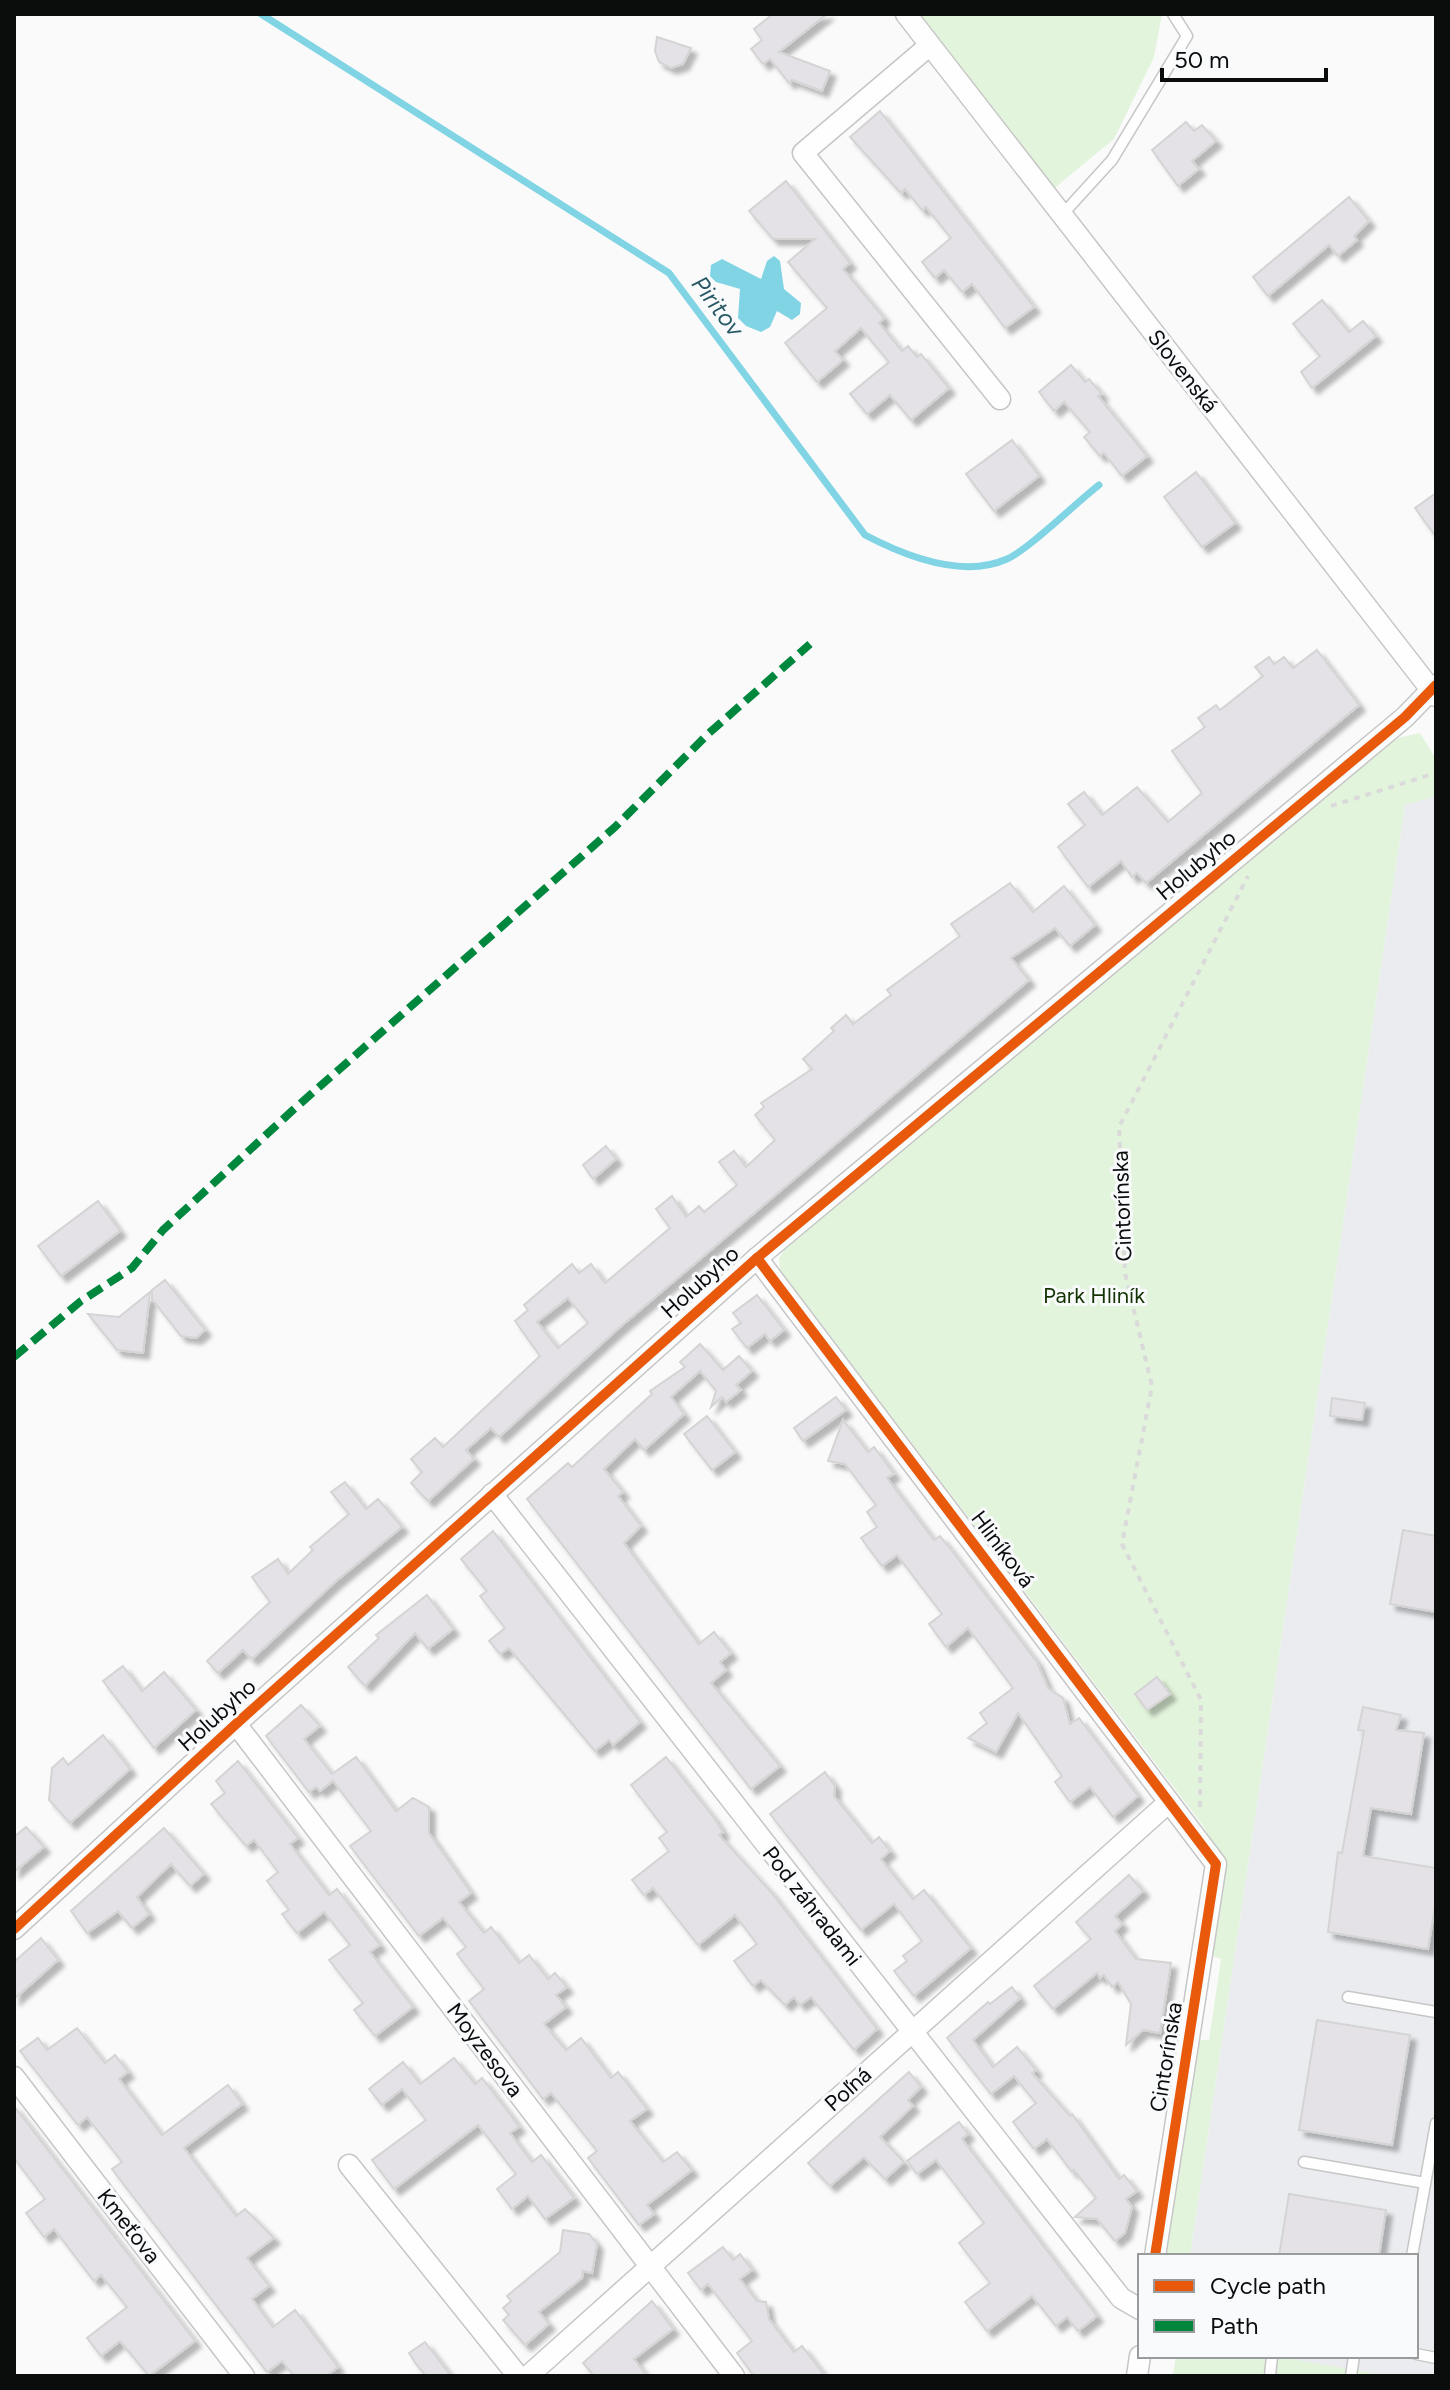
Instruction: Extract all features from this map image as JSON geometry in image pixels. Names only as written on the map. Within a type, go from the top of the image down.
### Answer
[{"type":"street","name":"Slovenská","points":[[906,14],[1435,690]]},
{"type":"street","points":[[929,46],[803,153],[1000,399]]},
{"type":"street","name":"Holubyho","points":[[14,1929],[236,1724],[757,1258],[1435,690]]},
{"type":"street","name":"Hliníková","points":[[757,1258],[1216,1864]]},
{"type":"street","name":"Pod záhradami","points":[[492,1494],[1121,2298],[1138,2308]]},
{"type":"street","name":"Moyzesova","points":[[236,1724],[734,2376]]},
{"type":"street","name":"Poľná","points":[[528,2376],[1169,1802]]},
{"type":"street","name":"Cintorínska","points":[[1155,2254],[1216,1864]]},
{"type":"street","name":"Kmeťova","points":[[14,2077],[244,2376]]},
{"type":"street","points":[[349,2165],[518,2376]]},
{"type":"lane","points":[[1062,215],[1112,160],[1187,36],[1173,14]]},
{"type":"lane","points":[[1348,1997],[1436,2012]]},
{"type":"lane","points":[[1412,2254],[1436,2123]]},
{"type":"lane","points":[[1304,2162],[1425,2183]]},
{"type":"path","points":[[1319,810],[1436,773]]},
{"type":"shaded area","points":[[1436,796],[1436,2376],[1173,2376],[1176,2358],[1418,2358],[1418,2254],[1190,2254],[1405,805]]},
{"type":"green space","points":[[918,14],[1162,14],[1154,57],[1114,139],[1052,190]]},
{"type":"green space","name":"Park Hliník","points":[[1420,733],[1436,759],[1436,796],[1405,805],[1190,2254],[1166,2254],[1199,2040],[1209,2040],[1221,1959],[1213,1956],[1224,1869],[1204,1827],[780,1270],[779,1258],[788,1244],[1393,739]]},
{"type":"green space","points":[[1176,2358],[1286,2358],[1389,2376],[1173,2376]]},
{"type":"water","points":[[774,256],[780,261],[784,289],[801,303],[800,314],[792,320],[777,311],[770,327],[761,332],[746,326],[738,318],[740,289],[716,282],[710,276],[711,265],[722,259],[761,279],[767,261]]},
{"type":"building","points":[[773,14],[827,14],[779,52],[830,71],[822,91],[792,80],[789,83],[770,59],[763,64],[751,49],[762,40],[754,29]]},
{"type":"building","points":[[657,37],[691,48],[683,64],[671,68],[659,62],[655,51]]},
{"type":"building","points":[[880,111],[1034,307],[1005,328],[972,284],[962,292],[944,270],[935,278],[922,262],[951,238],[926,207],[922,210],[905,189],[901,193],[850,137]]},
{"type":"building","points":[[1186,122],[1194,131],[1202,125],[1216,141],[1192,161],[1199,169],[1178,186],[1152,150]]},
{"type":"building","points":[[786,181],[850,263],[843,269],[884,318],[879,323],[902,351],[908,346],[917,357],[921,354],[949,388],[911,420],[890,395],[867,414],[850,394],[889,362],[861,328],[835,351],[843,360],[817,382],[785,343],[827,308],[788,262],[815,239],[773,239],[749,211]]},
{"type":"building","points":[[1349,197],[1369,221],[1354,236],[1357,240],[1338,256],[1329,245],[1268,296],[1253,277]]},
{"type":"building","points":[[1322,300],[1349,332],[1363,321],[1376,336],[1312,388],[1301,372],[1320,356],[1293,324]]},
{"type":"building","points":[[1071,365],[1085,382],[1089,379],[1102,394],[1098,396],[1147,456],[1122,476],[1104,453],[1100,456],[1084,437],[1090,432],[1064,402],[1054,411],[1039,392]]},
{"type":"building","points":[[1012,440],[1039,476],[994,511],[966,474]]},
{"type":"building","points":[[1196,472],[1235,523],[1202,547],[1164,497]]},
{"type":"building","points":[[1436,493],[1436,537],[1415,508]]},
{"type":"building","points":[[1317,650],[1359,705],[1146,883],[1137,873],[1132,877],[1121,861],[1088,887],[1058,847],[1085,825],[1068,804],[1084,792],[1102,815],[1137,787],[1168,822],[1202,793],[1172,751],[1205,727],[1198,718],[1216,705],[1220,710],[1263,676],[1255,667],[1269,657],[1274,664],[1284,657],[1293,668]]},
{"type":"building","points":[[1010,883],[1033,912],[1064,886],[1095,925],[1070,946],[1055,928],[1011,958],[1029,980],[620,1327],[499,1437],[491,1428],[466,1450],[474,1459],[428,1501],[411,1483],[422,1472],[411,1459],[435,1438],[443,1447],[540,1356],[515,1321],[528,1310],[524,1305],[572,1264],[579,1273],[591,1264],[605,1283],[670,1228],[656,1209],[672,1196],[686,1217],[699,1206],[704,1212],[737,1185],[719,1162],[734,1151],[746,1167],[775,1140],[755,1115],[764,1107],[761,1103],[812,1069],[803,1059],[834,1031],[831,1028],[846,1015],[853,1024],[891,995],[887,990],[960,936],[951,924]],"holes":[[[568,1298],[588,1323],[558,1348],[537,1322]]]},
{"type":"building","points":[[606,1146],[616,1159],[593,1179],[583,1165]]},
{"type":"building","points":[[98,1201],[120,1231],[61,1276],[38,1246]]},
{"type":"building","points":[[165,1280],[205,1330],[196,1338],[181,1336],[152,1299],[152,1290]]},
{"type":"building","points":[[150,1292],[143,1353],[117,1350],[88,1314],[119,1317]]},
{"type":"building","points":[[757,1295],[784,1330],[770,1341],[765,1334],[747,1348],[732,1329],[741,1323],[733,1313]]},
{"type":"building","points":[[700,1344],[723,1370],[739,1356],[752,1371],[736,1385],[741,1390],[726,1402],[722,1397],[711,1407],[716,1391],[700,1371],[671,1397],[684,1414],[644,1450],[635,1439],[604,1469],[623,1492],[618,1496],[641,1526],[624,1543],[699,1644],[714,1632],[731,1653],[720,1662],[726,1670],[711,1683],[780,1766],[751,1789],[527,1499],[568,1463],[572,1467],[652,1394],[650,1391],[685,1367],[680,1362]]},
{"type":"building","points":[[836,1397],[846,1410],[803,1441],[794,1428]]},
{"type":"building","points":[[1332,1398],[1365,1403],[1362,1420],[1330,1416]]},
{"type":"building","points":[[707,1416],[735,1452],[712,1470],[684,1434]]},
{"type":"building","points":[[843,1420],[868,1452],[874,1447],[894,1474],[887,1478],[934,1540],[940,1536],[1037,1662],[1048,1688],[1063,1698],[1070,1724],[1079,1718],[1138,1796],[1113,1817],[1090,1787],[1070,1802],[1055,1782],[1062,1776],[1018,1713],[996,1752],[968,1738],[987,1723],[980,1713],[1013,1688],[968,1628],[946,1647],[929,1624],[942,1614],[897,1555],[882,1566],[861,1538],[877,1527],[867,1512],[876,1505],[845,1464],[828,1461]]},
{"type":"building","points":[[345,1482],[366,1509],[378,1499],[402,1527],[335,1582],[252,1659],[243,1650],[218,1673],[207,1661],[270,1602],[252,1577],[278,1559],[288,1574],[313,1550],[310,1547],[349,1514],[331,1492]]},
{"type":"building","points":[[1403,1530],[1436,1536],[1436,1612],[1390,1604]]},
{"type":"building","points":[[493,1531],[640,1722],[613,1745],[609,1740],[595,1751],[509,1648],[500,1654],[489,1641],[505,1628],[480,1596],[487,1591],[461,1559]]},
{"type":"building","points":[[427,1595],[453,1629],[428,1649],[415,1633],[365,1686],[348,1667],[379,1638],[376,1635]]},
{"type":"building","points":[[123,1666],[142,1691],[164,1672],[196,1710],[154,1748],[103,1681]]},
{"type":"building","points":[[1157,1677],[1170,1694],[1147,1710],[1135,1694]]},
{"type":"building","points":[[301,1705],[320,1726],[304,1739],[332,1774],[356,1757],[396,1811],[413,1798],[429,1807],[429,1833],[471,1893],[459,1902],[484,1933],[491,1927],[519,1963],[529,1955],[548,1979],[555,1973],[567,1987],[556,1995],[566,2007],[544,2024],[566,2050],[581,2038],[611,2078],[618,2072],[647,2109],[630,2121],[663,2162],[677,2152],[692,2170],[647,2205],[654,2214],[639,2225],[588,2158],[597,2151],[551,2093],[543,2099],[469,2001],[484,1989],[457,1954],[466,1947],[443,1918],[419,1936],[350,1846],[371,1831],[333,1781],[320,1791],[316,1787],[309,1792],[266,1736]]},
{"type":"building","points":[[1363,1707],[1401,1715],[1396,1730],[1424,1733],[1411,1814],[1371,1808],[1363,1856],[1436,1868],[1436,1900],[1428,1949],[1328,1932],[1338,1852],[1342,1853],[1364,1731],[1358,1730]]},
{"type":"building","points":[[103,1735],[130,1769],[70,1823],[49,1800],[52,1768],[63,1758],[68,1765]]},
{"type":"building","points":[[666,1757],[714,1818],[723,1832],[719,1835],[771,1892],[877,2029],[854,2050],[811,1997],[800,2005],[794,1997],[785,2005],[761,1980],[753,1986],[734,1961],[757,1944],[735,1915],[698,1945],[653,1888],[644,1895],[632,1880],[669,1851],[659,1838],[667,1832],[631,1785]]},
{"type":"building","points":[[238,1761],[298,1838],[290,1844],[329,1895],[337,1889],[380,1945],[370,1952],[413,2007],[375,2036],[354,2010],[363,2003],[329,1960],[350,1945],[324,1912],[297,1933],[282,1914],[289,1910],[267,1881],[278,1872],[254,1840],[246,1846],[211,1804],[225,1793],[216,1781]]},
{"type":"building","points":[[825,1772],[835,1786],[834,1796],[872,1843],[879,1837],[890,1851],[881,1859],[913,1899],[924,1890],[971,1948],[914,1996],[894,1971],[907,1961],[903,1956],[922,1941],[894,1904],[861,1930],[770,1814]]},
{"type":"building","points":[[26,1827],[44,1847],[14,1872],[14,1837]]},
{"type":"building","points":[[164,1828],[204,1874],[190,1886],[171,1864],[137,1897],[149,1914],[132,1928],[118,1911],[87,1933],[71,1911]]},
{"type":"building","points":[[1129,1875],[1143,1891],[1115,1916],[1122,1924],[1115,1931],[1136,1959],[1171,1963],[1160,2033],[1143,2030],[1126,2045],[1131,2004],[1118,1982],[1112,1987],[1104,1975],[1100,1978],[1097,1973],[1053,2009],[1034,1986],[1091,1939],[1076,1922]]},
{"type":"building","points":[[41,1938],[58,1960],[14,1999],[14,1962]]},
{"type":"building","points":[[1012,1987],[1020,1998],[973,2040],[993,2067],[1017,2047],[1036,2070],[1032,2073],[1070,2116],[1072,2114],[1119,2179],[1124,2175],[1137,2191],[1126,2199],[1132,2207],[1125,2233],[1115,2241],[1097,2219],[1075,2217],[1096,2198],[1074,2170],[1072,2172],[1047,2139],[1034,2149],[1013,2122],[1036,2103],[1014,2076],[991,2094],[947,2038],[988,2002],[990,2004]]},
{"type":"building","points":[[1317,2020],[1410,2035],[1392,2145],[1299,2130]]},
{"type":"building","points":[[77,2028],[105,2063],[115,2055],[128,2072],[119,2079],[162,2135],[228,2085],[242,2104],[184,2148],[236,2216],[245,2209],[274,2238],[247,2258],[269,2286],[252,2299],[273,2327],[295,2310],[338,2367],[326,2376],[294,2376],[282,2361],[267,2372],[112,2169],[122,2162],[87,2117],[78,2125],[20,2051],[38,2038],[47,2050]]},
{"type":"building","points":[[454,2058],[475,2084],[482,2078],[512,2117],[519,2127],[510,2133],[532,2162],[541,2155],[574,2198],[545,2219],[528,2196],[512,2209],[497,2189],[516,2174],[478,2125],[394,2189],[372,2160],[426,2120],[402,2089],[382,2105],[369,2089],[403,2062],[420,2084]]},
{"type":"building","points":[[909,2072],[921,2087],[908,2100],[913,2106],[880,2137],[904,2162],[885,2179],[864,2157],[830,2186],[808,2163]]},
{"type":"building","points":[[14,2106],[195,2341],[149,2376],[120,2341],[101,2356],[87,2338],[127,2307],[101,2275],[94,2281],[54,2229],[44,2237],[26,2213],[45,2199],[14,2158]]},
{"type":"building","points":[[959,2122],[968,2134],[962,2139],[1097,2316],[1078,2331],[1067,2317],[1056,2326],[1032,2296],[987,2331],[965,2302],[990,2283],[959,2243],[984,2223],[936,2160],[917,2174],[907,2161]]},
{"type":"building","points":[[1289,2194],[1386,2210],[1379,2254],[1279,2254]]},
{"type":"building","points":[[563,2230],[589,2234],[597,2244],[592,2273],[583,2271],[582,2278],[539,2312],[549,2324],[525,2345],[503,2320],[509,2315],[503,2308],[511,2301],[507,2296],[560,2252]]},
{"type":"building","points":[[723,2247],[733,2260],[740,2254],[752,2270],[740,2279],[757,2301],[766,2302],[769,2319],[794,2352],[802,2346],[825,2376],[754,2376],[737,2353],[752,2341],[708,2284],[701,2290],[688,2273]]},
{"type":"building","points":[[652,2301],[673,2329],[634,2359],[647,2376],[594,2376],[583,2363]]},
{"type":"building","points":[[425,2342],[451,2376],[426,2376],[416,2364],[409,2353]]},
{"type":"waterway","name":"Piritov","points":[[261,14],[669,273],[865,535],[934,562],[971,567],[990,565],[1007,559],[1027,546],[1099,485]]},
{"type":"marked path","points":[[14,1357],[81,1301],[132,1268],[163,1230],[293,1110],[615,827],[708,734],[810,644]]},
{"type":"cycle path","points":[[14,1929],[236,1724],[757,1258],[1405,717],[1436,685]]},
{"type":"cycle path","points":[[757,1258],[1216,1864],[1155,2254]]}]
